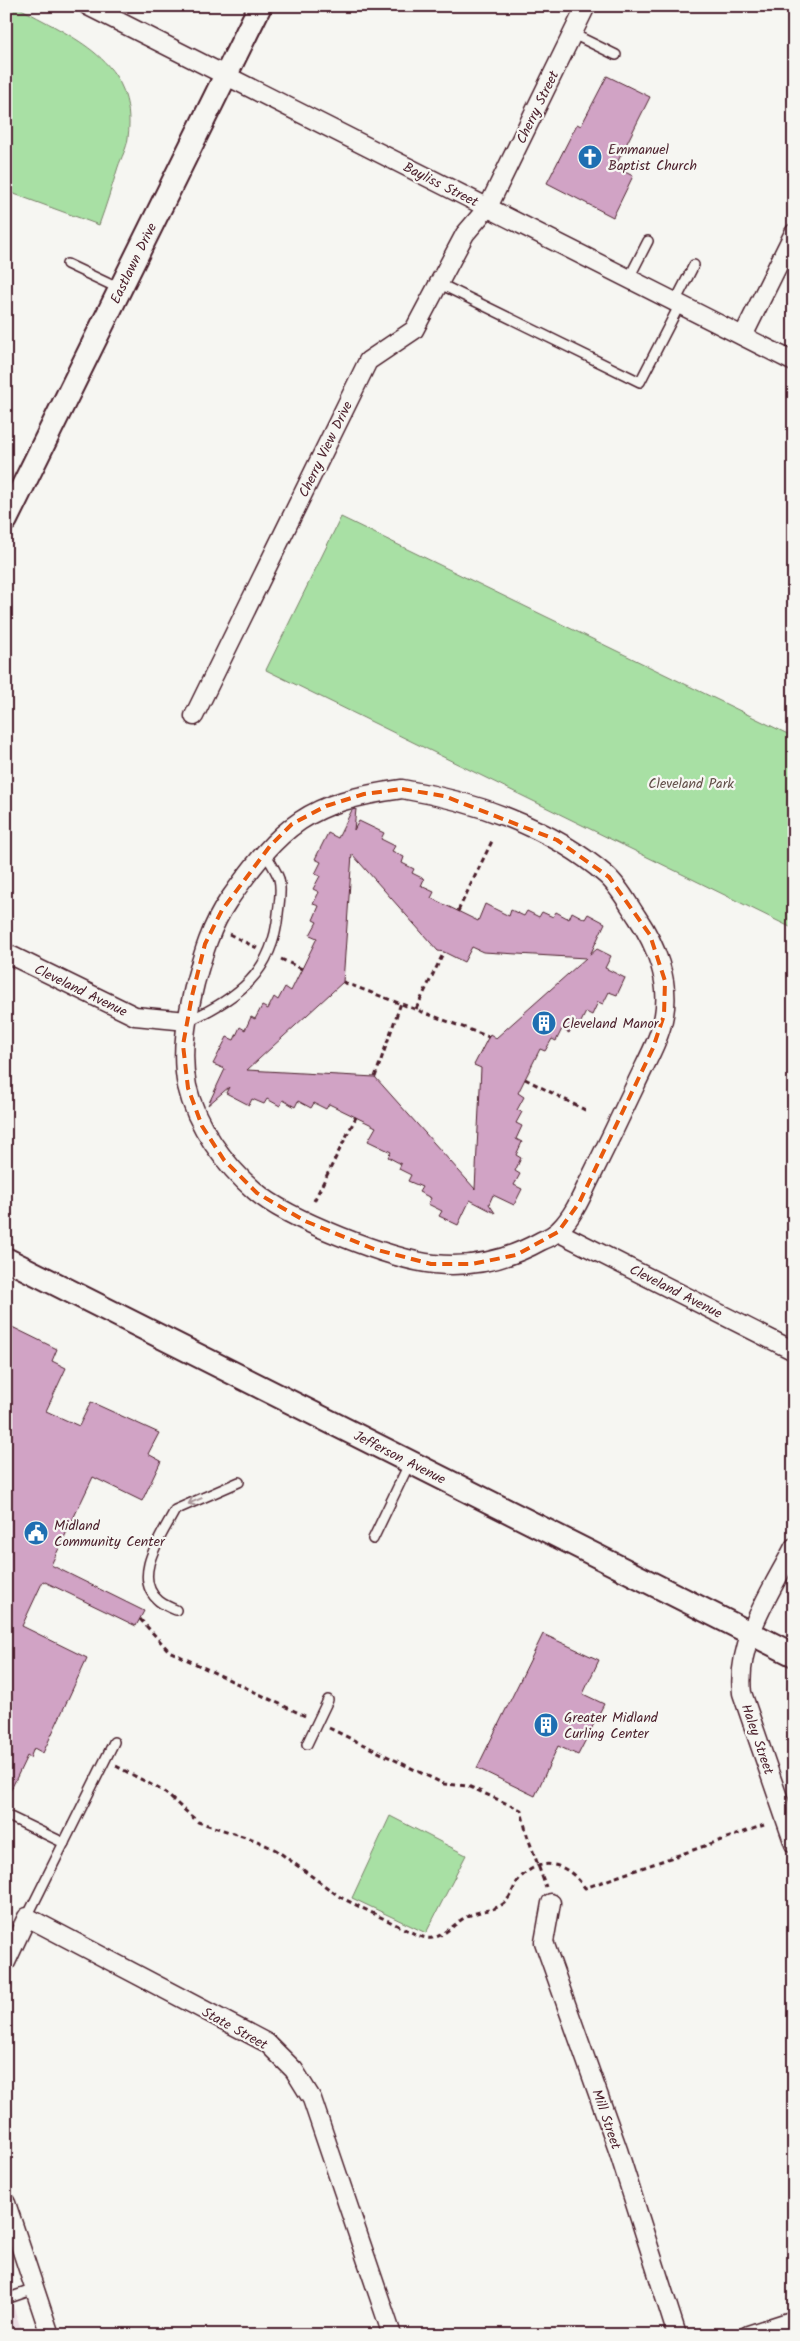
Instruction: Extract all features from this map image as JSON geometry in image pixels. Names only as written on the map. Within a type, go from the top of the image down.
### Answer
[{"type":"street","name":"Bayliss Street","points":[[88,6],[794,362]]},
{"type":"street","name":"Eastlawn Drive","points":[[6,520],[260,6]]},
{"type":"street","name":"Cherry Street","points":[[488,207],[586,6]]},
{"type":"street","name":"Cherry View Drive","points":[[194,716],[368,361],[414,330],[440,284],[464,234],[488,207]]},
{"type":"street","points":[[743,336],[794,233]]},
{"type":"street","points":[[402,789],[444,796],[494,813],[557,840],[609,877],[650,935],[665,981],[664,1015],[653,1048],[579,1203],[558,1232],[516,1255],[472,1264],[431,1264],[374,1249],[305,1221],[257,1193],[224,1160],[202,1126],[188,1088],[183,1045],[206,944],[222,910],[265,852],[292,824],[326,806],[364,794],[402,789]]},
{"type":"street","name":"Cleveland Avenue","points":[[6,953],[135,1016],[188,1021]]},
{"type":"street","name":"Cleveland Avenue","points":[[558,1232],[794,1351]]},
{"type":"street","name":"Jefferson Avenue","points":[[6,1259],[794,1655]]},
{"type":"street","name":"Haley Street","points":[[794,1547],[751,1633],[742,1658],[740,1674],[742,1693],[794,1844]]},
{"type":"street","name":"Mill Street","points":[[551,1904],[544,1942],[618,2150],[677,2335]]},
{"type":"street","points":[[6,1962],[27,1917]]},
{"type":"street","name":"State Street","points":[[27,1917],[266,2043],[294,2070],[312,2099],[392,2335]]},
{"type":"street","points":[[6,2203],[50,2335]]},
{"type":"street","points":[[748,2335],[794,2320]]},
{"type":"lane","points":[[573,34],[616,55]]},
{"type":"lane","points":[[629,278],[648,242]]},
{"type":"lane","points":[[67,264],[120,289]]},
{"type":"lane","points":[[440,284],[640,382],[694,265]]},
{"type":"lane","points":[[188,1021],[216,1008],[243,989],[266,961],[276,936],[280,880],[265,852]]},
{"type":"lane","points":[[373,1539],[410,1462]]},
{"type":"lane","points":[[176,1610],[159,1601],[147,1581],[147,1571],[154,1552],[175,1510],[240,1482]]},
{"type":"lane","points":[[307,1744],[328,1700]]},
{"type":"lane","points":[[27,1917],[114,1742]]},
{"type":"lane","points":[[6,1815],[64,1843]]},
{"type":"lane","points":[[6,2299],[35,2289]]},
{"type":"path","points":[[458,911],[493,839]]},
{"type":"path","points":[[226,932],[258,948]]},
{"type":"path","points":[[416,1009],[444,952]]},
{"type":"path","points":[[278,958],[302,969]]},
{"type":"path","points":[[343,982],[489,1037]]},
{"type":"path","points":[[375,1077],[401,1003]]},
{"type":"path","points":[[525,1079],[589,1112]]},
{"type":"path","points":[[314,1200],[356,1117]]},
{"type":"path","points":[[140,1619],[169,1651],[444,1784],[468,1786],[522,1810],[527,1836],[539,1865],[551,1904]]},
{"type":"path","points":[[105,1760],[163,1791],[198,1822],[255,1840],[276,1850],[340,1898],[417,1936],[430,1939],[446,1933],[467,1916],[499,1906],[507,1900],[520,1877],[539,1865],[553,1865],[568,1869],[586,1888],[764,1824]]},
{"type":"highlighted area","points":[[402,789],[444,796],[557,840],[609,877],[650,935],[665,981],[664,1015],[653,1048],[579,1203],[558,1232],[516,1255],[472,1264],[431,1264],[374,1249],[305,1221],[257,1193],[224,1160],[202,1126],[188,1088],[183,1045],[192,996],[205,944],[222,910],[270,846],[292,824],[326,806],[364,794]]},
{"type":"shaded area","points":[[6,2285],[23,2335],[6,2335]]},
{"type":"green space","points":[[6,6],[16,6],[79,41],[112,70],[123,89],[128,111],[128,138],[99,225],[6,191]]},
{"type":"green space","name":"Cleveland Park","points":[[341,517],[794,737],[792,928],[266,670]]},
{"type":"green space","points":[[390,1816],[466,1855],[426,1933],[352,1898]]},
{"type":"building","name":"Emmanuel Baptist Church","points":[[607,76],[650,97],[615,167],[633,176],[613,217],[547,183],[577,124],[581,126]]},
{"type":"building","name":"Cleveland Manor","points":[[356,809],[354,830],[359,821],[384,833],[381,839],[395,846],[392,851],[404,857],[402,863],[414,869],[412,873],[424,879],[421,886],[434,892],[431,898],[478,921],[485,904],[509,916],[511,910],[524,916],[527,911],[539,917],[542,912],[553,917],[556,912],[569,919],[572,912],[585,919],[588,914],[605,923],[590,955],[597,949],[611,956],[605,968],[625,978],[617,995],[609,992],[603,1004],[598,1002],[592,1015],[586,1012],[580,1024],[575,1022],[569,1033],[562,1029],[556,1041],[552,1039],[545,1051],[540,1049],[518,1093],[524,1097],[517,1110],[522,1112],[516,1123],[522,1126],[516,1139],[522,1142],[516,1155],[521,1158],[515,1171],[520,1174],[514,1185],[522,1189],[514,1205],[493,1195],[489,1204],[495,1213],[470,1200],[458,1225],[439,1216],[442,1211],[428,1204],[431,1198],[419,1192],[422,1187],[408,1181],[411,1175],[399,1169],[401,1164],[388,1157],[391,1152],[368,1141],[376,1127],[329,1104],[326,1109],[314,1103],[311,1108],[298,1101],[295,1107],[283,1100],[280,1106],[267,1099],[264,1104],[252,1099],[249,1105],[226,1093],[229,1087],[208,1105],[225,1069],[213,1064],[227,1037],[234,1040],[240,1027],[245,1030],[251,1017],[255,1019],[262,1006],[268,1009],[274,997],[278,1000],[285,987],[291,991],[317,938],[310,935],[317,922],[313,920],[319,906],[313,904],[319,892],[313,889],[320,876],[315,874],[321,862],[315,859],[328,833],[338,838],[352,810]],"holes":[[[352,854],[438,951],[464,962],[472,947],[483,952],[586,958],[496,1038],[490,1034],[474,1065],[481,1068],[475,1189],[375,1077],[247,1070],[343,982]]]},
{"type":"building","name":"Midland Community Center","points":[[6,1324],[57,1349],[52,1361],[66,1368],[46,1411],[79,1426],[91,1402],[159,1433],[148,1454],[161,1461],[142,1501],[93,1477],[51,1565],[144,1611],[136,1626],[43,1581],[22,1626],[87,1658],[43,1753],[34,1748],[30,1758],[27,1756],[6,1800]]},
{"type":"building","name":"Greater Midland Curling Center","points":[[543,1634],[599,1660],[583,1694],[604,1704],[578,1755],[558,1746],[535,1796],[477,1768]]},
{"type":"place","name":"Emmanuel Baptist Church","points":[[590,157]]},
{"type":"place","name":"Cleveland Manor","points":[[544,1023]]},
{"type":"place","name":"Midland Community Center","points":[[36,1533]]},
{"type":"place","name":"Greater Midland Curling Center","points":[[546,1725]]}]
